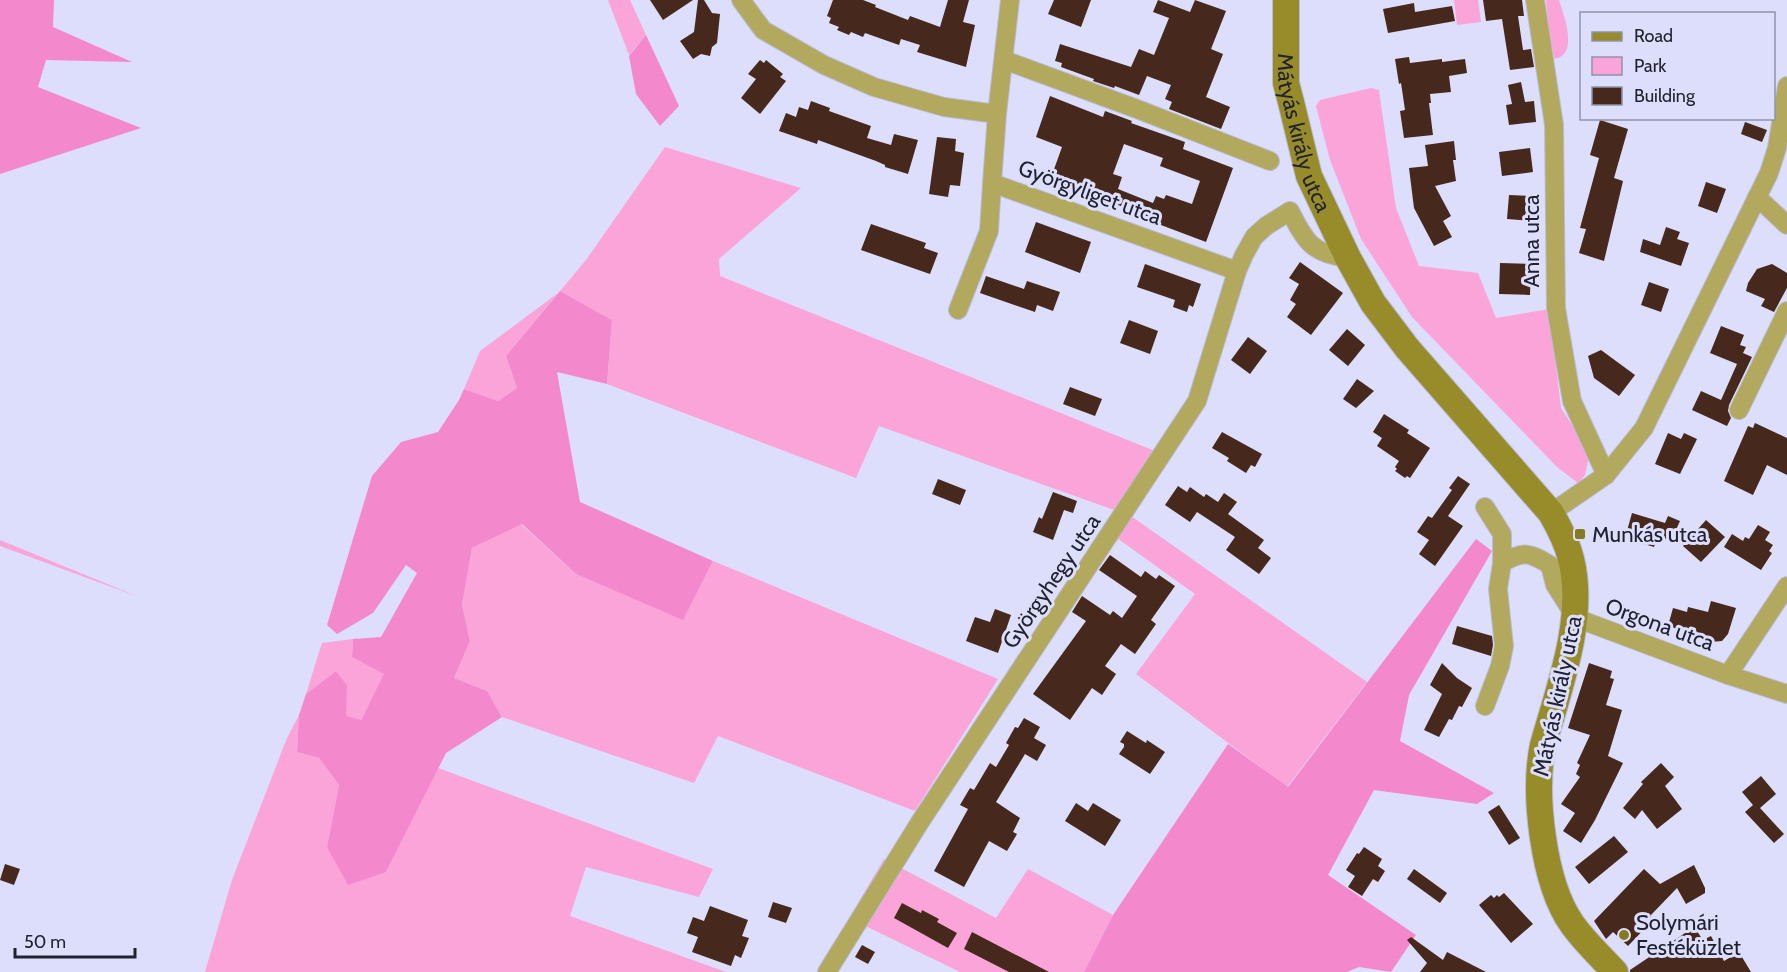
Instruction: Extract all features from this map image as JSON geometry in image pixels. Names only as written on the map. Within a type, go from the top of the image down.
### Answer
[{"type":"main road","name":"Mátyás király utca","points":[[1286,0],[1286,83],[1309,176],[1348,258],[1373,303],[1407,348],[1551,513],[1563,535],[1571,559],[1576,588],[1576,618],[1540,760],[1539,803],[1543,837],[1559,898],[1571,923],[1615,972]]},
{"type":"street","points":[[741,0],[763,30],[824,65],[874,87],[944,107],[997,114]]},
{"type":"street","name":"Györgyliget utca","points":[[1010,0],[992,183],[1237,271]]},
{"type":"street","name":"Anna utca","points":[[1535,0],[1554,125],[1556,308],[1572,401],[1606,475]]},
{"type":"street","points":[[1004,60],[1270,161]]},
{"type":"street","points":[[1551,513],[1606,475],[1644,428],[1769,172],[1778,148],[1787,86]]},
{"type":"street","points":[[958,310],[989,231],[992,183]]},
{"type":"street","points":[[1757,197],[1787,225]]},
{"type":"street","name":"Mátyás király utca","points":[[1290,211],[1303,237],[1317,251],[1348,258]]},
{"type":"street","name":"Györgyhegy utca","points":[[826,972],[920,822],[1197,401],[1237,271],[1254,237],[1266,226],[1290,211]]},
{"type":"street","points":[[1739,410],[1787,311]]},
{"type":"street","points":[[1485,507],[1502,534],[1502,563],[1498,589],[1504,646],[1500,666],[1485,706]]},
{"type":"street","points":[[1502,563],[1513,556],[1532,554],[1550,565],[1555,585],[1576,618]]},
{"type":"street","name":"Orgona utca","points":[[1728,675],[1787,586]]},
{"type":"street","name":"Orgona utca","points":[[1576,618],[1728,675],[1787,694]]},
{"type":"green space","points":[[608,0],[630,0],[646,35],[629,55]]},
{"type":"green space","points":[[1454,0],[1478,0],[1481,22],[1457,25]]},
{"type":"green space","points":[[1546,0],[1559,0],[1568,34],[1566,50],[1562,56],[1555,59],[1550,45]]},
{"type":"green space","points":[[1371,88],[1379,90],[1396,208],[1419,266],[1478,273],[1496,318],[1549,309],[1561,408],[1589,456],[1585,475],[1578,483],[1557,467],[1412,317],[1361,239],[1330,160],[1316,106],[1320,100]]},
{"type":"green space","points":[[665,147],[801,188],[719,259],[720,276],[1155,451],[1131,516],[879,426],[856,478],[607,384],[612,320],[560,291],[586,260]]},
{"type":"green space","points":[[558,293],[506,356],[517,388],[498,401],[464,389],[480,351]]},
{"type":"green space","points":[[1131,516],[1367,682],[1287,787],[1136,674],[1195,594],[1117,538]]},
{"type":"green space","points":[[521,524],[576,574],[683,619],[713,561],[998,679],[915,811],[718,736],[694,783],[502,717],[487,691],[454,678],[470,641],[462,605],[472,548]]},
{"type":"green space","points":[[0,540],[139,597],[0,546]]},
{"type":"green space","points":[[353,639],[352,657],[385,674],[360,721],[345,716],[347,685],[336,671],[306,694],[322,643]]},
{"type":"green space","points":[[299,715],[297,752],[319,758],[339,785],[327,847],[386,872],[438,768],[713,869],[699,897],[586,867],[570,916],[726,972],[205,972],[232,880],[287,738]]},
{"type":"green space","points":[[884,859],[996,918],[1028,869],[1113,915],[1084,972],[960,972],[849,918]]},
{"type":"shaded area","points":[[0,0],[54,0],[53,27],[132,62],[46,60],[38,87],[141,128],[0,174]]},
{"type":"shaded area","points":[[646,35],[679,106],[660,126],[636,94],[629,56]]},
{"type":"shaded area","points":[[560,291],[612,320],[607,384],[557,372],[580,502],[713,561],[683,620],[576,574],[522,524],[472,548],[462,605],[470,641],[454,678],[487,691],[502,717],[446,753],[386,872],[348,885],[327,847],[339,785],[319,758],[297,752],[299,715],[306,694],[336,671],[347,685],[346,716],[361,720],[384,674],[352,657],[353,639],[381,637],[417,573],[406,565],[373,613],[337,634],[327,625],[372,476],[401,442],[438,432],[464,389],[498,401],[517,388],[506,356]]},
{"type":"shaded area","points":[[1476,539],[1492,551],[1409,695],[1400,741],[1494,793],[1477,804],[1374,790],[1328,875],[1416,935],[1391,972],[1359,967],[1347,972],[1084,972],[1113,915],[1228,744],[1288,787]]},
{"type":"building","points":[[650,0],[693,0],[663,20]]},
{"type":"building","points":[[698,0],[704,0],[712,13],[720,14],[717,43],[712,47],[710,56],[701,54],[693,59],[680,41],[694,32]]},
{"type":"building","points":[[833,0],[863,0],[908,20],[910,16],[940,27],[948,0],[969,0],[963,22],[975,25],[966,67],[917,52],[920,45],[901,39],[899,45],[865,33],[863,37],[837,30],[839,27],[829,23],[831,18],[827,16]]},
{"type":"building","points":[[1054,0],[1091,0],[1081,27],[1048,14]]},
{"type":"building","points":[[1158,0],[1190,12],[1195,0],[1226,11],[1211,49],[1223,54],[1206,97],[1230,107],[1221,129],[1169,109],[1172,102],[1165,99],[1171,85],[1147,76],[1139,95],[1093,81],[1094,79],[1061,67],[1062,63],[1055,61],[1060,44],[1131,67],[1139,49],[1154,55],[1169,18],[1153,12]]},
{"type":"building","points":[[1483,0],[1522,0],[1524,16],[1518,16],[1523,50],[1531,49],[1534,67],[1510,70],[1502,19],[1486,21]]},
{"type":"building","points":[[1414,3],[1415,12],[1452,6],[1455,21],[1388,33],[1383,9]]},
{"type":"building","points":[[1409,57],[1410,63],[1465,59],[1467,73],[1449,76],[1451,92],[1430,94],[1433,135],[1404,138],[1400,111],[1405,110],[1395,59]]},
{"type":"building","points":[[760,60],[764,63],[766,60],[783,74],[780,77],[786,81],[760,114],[741,98],[756,79],[748,74]]},
{"type":"building","points":[[1521,82],[1525,102],[1534,101],[1536,122],[1509,125],[1506,105],[1512,104],[1508,85]]},
{"type":"building","points":[[1050,96],[1103,117],[1105,111],[1132,121],[1131,123],[1185,142],[1183,149],[1233,168],[1206,242],[1153,222],[1154,219],[1113,203],[1110,210],[1048,186],[1062,147],[1036,137]],"holes":[[[1124,144],[1163,158],[1160,166],[1200,181],[1192,204],[1166,195],[1164,199],[1156,196],[1153,203],[1118,189],[1122,177],[1113,174]]]},
{"type":"building","points":[[811,101],[830,108],[829,111],[871,126],[867,138],[891,145],[894,134],[918,140],[908,174],[818,140],[817,144],[779,131],[786,113],[796,117],[799,107],[808,110]]},
{"type":"building","points":[[1600,120],[1628,129],[1614,178],[1623,181],[1604,261],[1579,253],[1586,229],[1580,228],[1599,158],[1590,155]]},
{"type":"building","points":[[1745,122],[1767,130],[1762,142],[1741,134]]},
{"type":"building","points":[[937,137],[956,139],[955,151],[964,153],[960,186],[950,185],[948,197],[929,194]]},
{"type":"building","points":[[1454,141],[1456,160],[1453,160],[1456,181],[1435,186],[1451,216],[1443,221],[1452,237],[1434,246],[1414,208],[1409,168],[1428,166],[1425,145]]},
{"type":"building","points":[[1530,148],[1533,172],[1502,176],[1499,152]]},
{"type":"building","points":[[1706,182],[1726,189],[1717,213],[1698,206]]},
{"type":"building","points":[[1509,195],[1533,196],[1532,221],[1507,219]]},
{"type":"building","points":[[1036,222],[1091,242],[1080,273],[1025,252]]},
{"type":"building","points":[[871,224],[926,243],[924,248],[938,253],[930,274],[861,250]]},
{"type":"building","points":[[1666,227],[1680,232],[1677,239],[1689,243],[1681,266],[1640,252],[1643,239],[1660,245]]},
{"type":"building","points":[[1300,262],[1343,293],[1311,335],[1287,317],[1296,304],[1290,300],[1299,284],[1289,278]]},
{"type":"building","points":[[1500,263],[1531,264],[1530,295],[1499,294]]},
{"type":"building","points":[[1145,264],[1201,284],[1193,307],[1189,305],[1187,312],[1173,307],[1175,300],[1137,287]]},
{"type":"building","points":[[1772,264],[1787,273],[1787,288],[1774,312],[1761,306],[1765,299],[1746,291],[1757,269]]},
{"type":"building","points":[[986,276],[1024,289],[1027,281],[1060,292],[1053,311],[1037,305],[1035,312],[980,293]]},
{"type":"building","points":[[1649,282],[1669,289],[1661,312],[1641,305]]},
{"type":"building","points":[[1129,320],[1158,331],[1150,354],[1120,343]]},
{"type":"building","points":[[1721,326],[1744,335],[1740,345],[1746,347],[1743,353],[1752,357],[1729,405],[1728,411],[1731,418],[1727,426],[1692,410],[1701,391],[1721,400],[1737,364],[1710,353]]},
{"type":"building","points":[[1347,329],[1365,345],[1348,366],[1329,350]]},
{"type":"building","points":[[1248,337],[1267,351],[1250,374],[1231,360]]},
{"type":"building","points":[[1601,350],[1635,375],[1619,396],[1594,378],[1588,356]]},
{"type":"building","points":[[1357,379],[1374,391],[1356,408],[1343,399]]},
{"type":"building","points":[[1070,387],[1102,399],[1095,416],[1063,404]]},
{"type":"building","points":[[1384,414],[1409,430],[1407,433],[1430,448],[1410,478],[1407,476],[1405,478],[1395,471],[1399,461],[1377,446],[1382,438],[1373,432]]},
{"type":"building","points":[[1755,423],[1787,438],[1787,475],[1767,465],[1753,495],[1724,481],[1748,426],[1753,428]]},
{"type":"building","points":[[1222,432],[1262,454],[1255,467],[1251,465],[1246,473],[1227,461],[1229,458],[1212,448]]},
{"type":"building","points":[[1668,433],[1681,439],[1684,433],[1697,439],[1680,474],[1655,464]]},
{"type":"building","points":[[1458,476],[1470,484],[1448,516],[1463,526],[1435,566],[1419,554],[1429,540],[1417,532],[1428,516],[1432,518],[1452,490],[1449,488]]},
{"type":"building","points":[[938,479],[966,490],[960,505],[932,494]]},
{"type":"building","points":[[1178,486],[1187,492],[1190,487],[1204,497],[1206,494],[1218,502],[1224,493],[1237,502],[1228,514],[1264,540],[1258,548],[1271,558],[1259,574],[1226,550],[1235,537],[1197,512],[1190,522],[1165,505]]},
{"type":"building","points":[[1053,492],[1077,501],[1073,513],[1064,510],[1053,540],[1033,532],[1039,517],[1042,519]]},
{"type":"building","points":[[1632,513],[1665,523],[1668,516],[1680,521],[1671,541],[1657,535],[1654,547],[1625,538]]},
{"type":"building","points":[[1706,520],[1725,537],[1701,562],[1683,546]]},
{"type":"building","points":[[1758,525],[1770,532],[1765,540],[1773,545],[1769,551],[1772,553],[1761,570],[1724,547],[1732,534],[1743,541],[1745,537],[1749,539]]},
{"type":"building","points":[[1110,555],[1141,577],[1145,571],[1156,579],[1159,575],[1175,586],[1151,620],[1156,624],[1135,654],[1121,644],[1105,666],[1116,674],[1102,695],[1092,688],[1070,720],[1033,694],[1086,621],[1072,612],[1082,596],[1110,615],[1113,611],[1122,618],[1137,596],[1099,570]]},
{"type":"building","points":[[1711,601],[1736,608],[1728,634],[1722,641],[1711,642],[1689,636],[1690,634],[1668,626],[1673,608],[1687,612],[1688,607],[1708,612]]},
{"type":"building","points":[[995,609],[1011,615],[998,653],[966,641],[975,617],[990,622]]},
{"type":"building","points":[[1457,626],[1492,636],[1491,656],[1452,644]]},
{"type":"building","points":[[1442,663],[1457,678],[1472,688],[1462,707],[1459,706],[1452,720],[1449,719],[1439,737],[1424,730],[1442,694],[1430,685]]},
{"type":"building","points":[[1589,663],[1612,671],[1610,678],[1614,679],[1606,705],[1622,710],[1608,756],[1623,763],[1581,843],[1563,831],[1575,813],[1561,804],[1580,777],[1576,774],[1580,765],[1577,763],[1590,735],[1568,728]]},
{"type":"building","points":[[1024,718],[1040,727],[1034,738],[1046,745],[1037,761],[1025,754],[996,802],[1020,818],[1013,832],[1017,834],[1007,851],[989,841],[964,887],[934,871],[968,809],[960,805],[970,788],[974,790],[990,763],[996,767],[1009,745],[1006,743],[1015,727],[1018,728]]},
{"type":"building","points":[[1127,731],[1165,752],[1150,774],[1119,754],[1124,747],[1124,744],[1120,742]]},
{"type":"building","points":[[1661,763],[1674,777],[1665,786],[1682,809],[1657,829],[1642,810],[1635,819],[1623,808],[1643,784],[1641,782]]},
{"type":"building","points":[[1761,776],[1776,794],[1760,808],[1784,834],[1774,843],[1745,812],[1753,805],[1742,792]]},
{"type":"building","points":[[1076,803],[1088,811],[1093,803],[1121,820],[1105,846],[1065,821]]},
{"type":"building","points":[[1499,805],[1520,838],[1509,845],[1488,812]]},
{"type":"building","points":[[1614,836],[1628,852],[1589,884],[1575,867]]},
{"type":"building","points":[[1364,847],[1382,859],[1378,866],[1385,871],[1378,882],[1373,879],[1362,896],[1348,887],[1355,876],[1346,870],[1357,853],[1359,854]]},
{"type":"building","points":[[5,864],[20,869],[14,885],[0,880]]},
{"type":"building","points":[[1694,865],[1705,888],[1705,893],[1686,904],[1677,888],[1650,916],[1654,919],[1628,946],[1613,932],[1606,939],[1594,921],[1644,869],[1660,884]]},
{"type":"building","points":[[1414,869],[1447,893],[1440,903],[1407,879]]},
{"type":"building","points":[[1504,893],[1533,924],[1511,943],[1479,905],[1491,895],[1494,898]]},
{"type":"building","points":[[773,902],[792,908],[786,923],[768,917]]},
{"type":"building","points":[[902,903],[939,919],[937,922],[957,933],[948,948],[894,918]]},
{"type":"building","points":[[710,906],[748,920],[742,936],[749,938],[741,958],[735,955],[731,966],[692,952],[698,937],[687,933],[693,917],[704,921]]},
{"type":"building","points":[[1694,927],[1703,940],[1711,936],[1724,961],[1739,952],[1751,972],[1630,972],[1630,970]]},
{"type":"building","points":[[972,932],[1049,972],[1009,972],[964,949]]},
{"type":"building","points":[[1411,937],[1443,960],[1447,952],[1486,972],[1420,972],[1427,963],[1407,940]]},
{"type":"building","points":[[862,945],[875,952],[868,964],[855,957]]},
{"type":"place","name":"Munkás utca","points":[[1580,534]]},
{"type":"place","name":"Solymári Festéküzlet","points":[[1624,935]]}]
